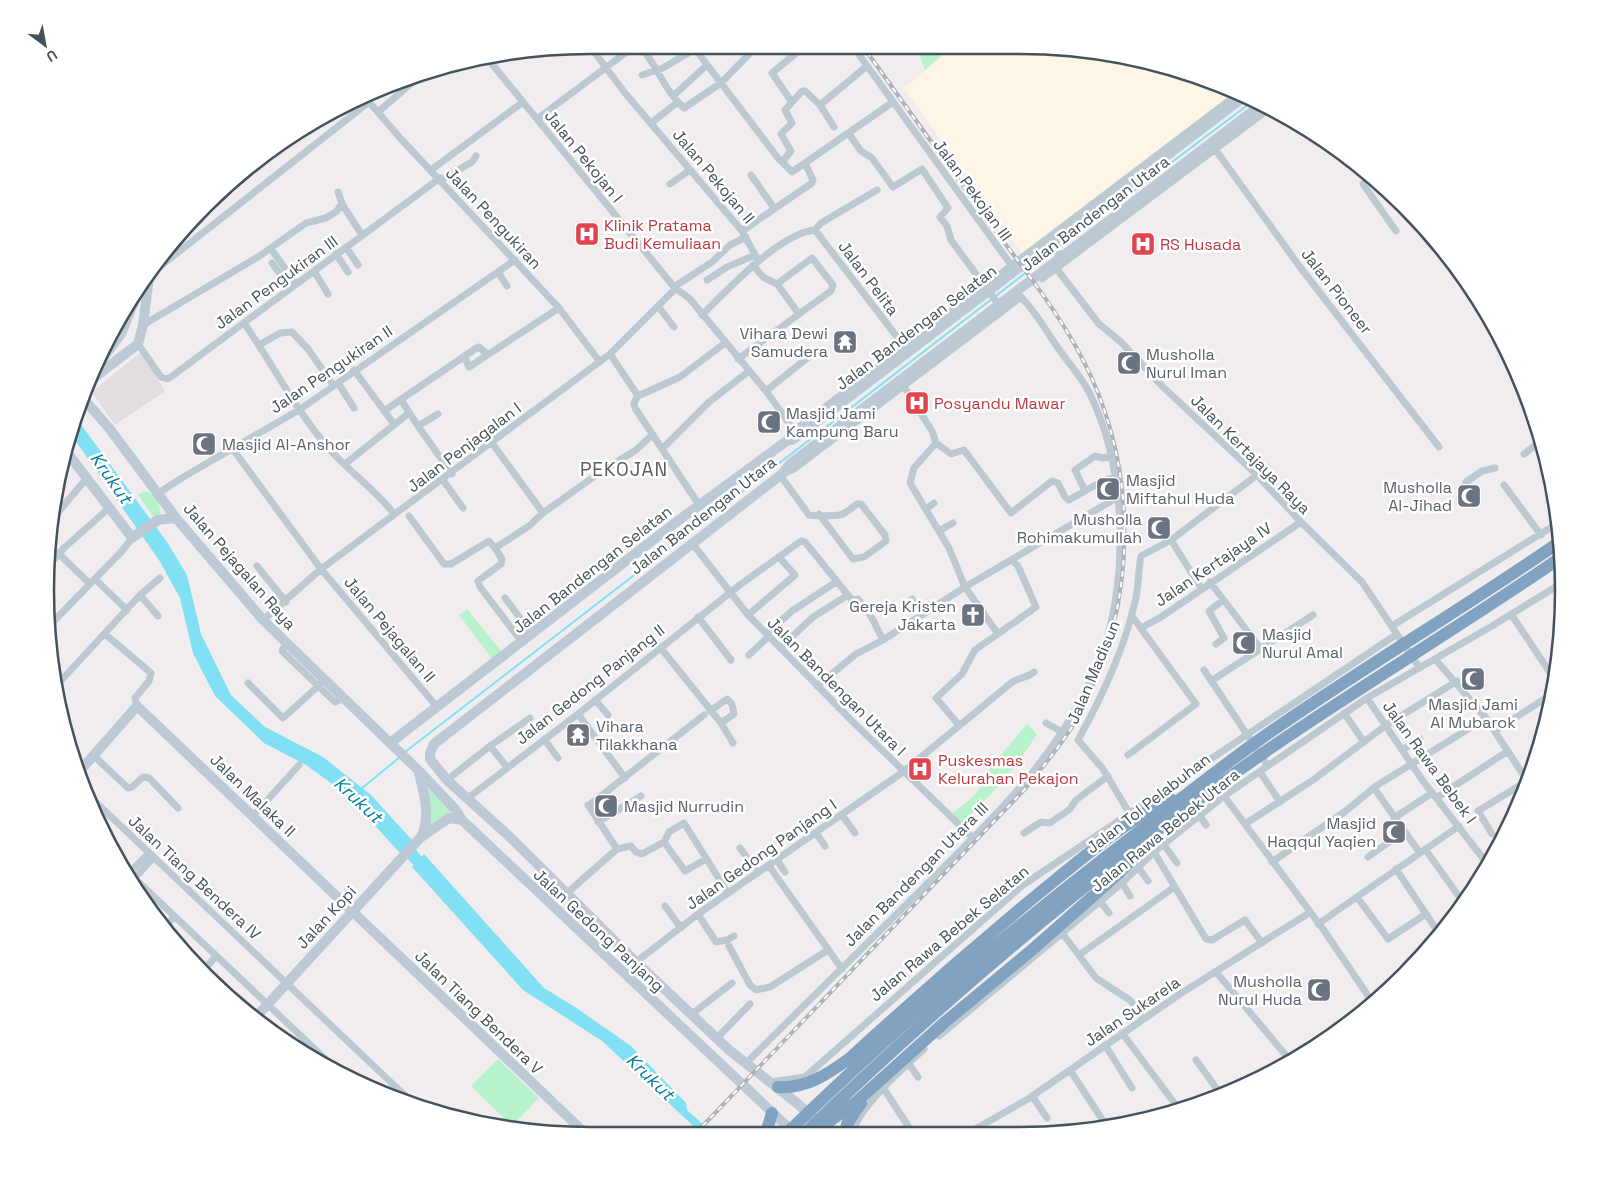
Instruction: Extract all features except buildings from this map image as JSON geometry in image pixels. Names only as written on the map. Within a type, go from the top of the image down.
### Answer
[{"type":"highway","name":"Jalan Tol Pelabuhan","points":[[792,1127],[900,1028],[1010,933],[1058,893],[1208,778],[1290,719],[1462,608],[1553,546]]},
{"type":"highway","name":"Jalan Tol Pelabuhan","points":[[811,1127],[866,1075],[1004,952],[1087,883],[1285,739],[1554,562]]},
{"type":"highway","points":[[774,1085],[804,1085],[829,1074],[850,1058],[1000,926],[1092,851],[1166,801],[1208,778]]},
{"type":"highway","points":[[827,1127],[945,1022],[1033,949],[1118,874],[1158,832]]},
{"type":"highway","points":[[791,1127],[850,1058]]},
{"type":"highway","points":[[847,1127],[852,1115],[871,1089]]},
{"type":"highway","points":[[768,1127],[772,1112]]},
{"type":"main road","name":"Jalan Bandengan Selatan","points":[[390,743],[699,505],[788,440],[792,440],[797,433],[1233,99]]},
{"type":"main road","name":"Jalan Bandengan Utara","points":[[430,753],[434,744],[781,474],[790,464],[1256,109]]},
{"type":"main road","points":[[100,374],[138,344],[149,286]]},
{"type":"main road","points":[[120,332],[129,317]]},
{"type":"main road","points":[[103,368],[109,367]]},
{"type":"main road","name":"Jalan Pejagalan Raya","points":[[88,404],[109,428],[176,518],[263,620],[322,683],[344,698],[390,743]]},
{"type":"main road","points":[[71,458],[126,532],[135,535],[158,520],[176,518]]},
{"type":"main road","points":[[84,767],[136,702]]},
{"type":"main road","name":"Jalan Malaka II","points":[[136,702],[352,912]]},
{"type":"main road","name":"Jalan Gedong Panjang","points":[[390,743],[419,771],[462,820],[772,1112],[783,1127]]},
{"type":"main road","name":"Jalan Gedong Panjang","points":[[430,753],[430,759],[447,780],[567,893],[636,962],[717,1038],[804,1110],[819,1127]]},
{"type":"main road","points":[[418,840],[424,832],[426,813],[419,771]]},
{"type":"main road","name":"Jalan Kopi","points":[[260,1012],[418,840],[449,818],[462,820]]},
{"type":"main road","name":"Jalan Tiang Bendera V","points":[[352,912],[578,1127]]},
{"type":"main road","points":[[623,973],[636,962]]},
{"type":"street","name":"Jalan Pekojan II","points":[[597,54],[625,93],[744,234],[755,260]]},
{"type":"street","points":[[537,119],[624,54]]},
{"type":"street","points":[[646,54],[656,69],[664,87],[684,108],[721,83],[749,54]]},
{"type":"street","points":[[642,75],[663,68],[683,54]]},
{"type":"street","points":[[698,54],[792,172],[893,102]]},
{"type":"street","points":[[791,101],[772,73],[795,54]]},
{"type":"street","name":"Jalan Pekojan III","points":[[797,433],[904,346],[985,287],[1011,265],[858,54]]},
{"type":"street","name":"Jalan Pekojan I","points":[[492,63],[674,288],[690,299],[738,359],[766,390],[797,433]]},
{"type":"street","points":[[651,123],[707,65]]},
{"type":"street","points":[[820,105],[867,66]]},
{"type":"street","points":[[378,112],[407,86]]},
{"type":"street","points":[[782,161],[791,151],[781,134],[792,122],[785,111],[791,101],[804,90],[820,105],[834,126]]},
{"type":"street","name":"Jalan Bandengan Selatan","points":[[1011,265],[1232,99]]},
{"type":"street","name":"Jalan Pengukiran","points":[[370,102],[560,308],[600,362]]},
{"type":"street","points":[[431,170],[523,102]]},
{"type":"street","points":[[170,258],[348,112]]},
{"type":"street","name":"Jalan Bandengan Utara","points":[[1064,261],[1263,113]]},
{"type":"street","points":[[818,514],[853,559],[864,557],[886,541],[885,535],[861,504],[857,504],[840,515],[818,514],[809,515],[781,474],[794,469],[1001,309],[951,240],[947,226],[940,217],[948,208],[922,169],[893,187],[872,158],[861,151],[849,134]]},
{"type":"street","name":"Jalan Pioneer","points":[[1214,149],[1300,267],[1439,447]]},
{"type":"street","name":"Jalan Pengukiran III","points":[[138,344],[161,377],[166,380],[362,235],[440,179],[472,162],[476,156]]},
{"type":"street","name":"Jalan Penjagalan I","points":[[263,620],[286,602],[321,569],[394,514],[406,512],[443,480],[610,354],[674,288],[712,262],[774,208],[812,183],[813,180],[804,163]]},
{"type":"street","points":[[670,184],[690,170]]},
{"type":"street","points":[[751,175],[774,208]]},
{"type":"street","points":[[1365,181],[1363,184],[1396,231]]},
{"type":"street","points":[[708,280],[727,267],[755,260],[802,233],[813,231],[821,223],[877,190]]},
{"type":"street","points":[[338,192],[342,204],[362,235]]},
{"type":"street","points":[[143,325],[258,257],[306,223],[326,218],[342,204]]},
{"type":"street","name":"Jalan Pelita","points":[[813,231],[904,346]]},
{"type":"street","points":[[1042,279],[1064,261],[1047,238]]},
{"type":"street","points":[[346,247],[358,265]]},
{"type":"street","points":[[274,254],[293,286]]},
{"type":"street","points":[[336,254],[348,272]]},
{"type":"street","points":[[738,359],[831,292],[834,287],[812,258],[777,284]]},
{"type":"street","name":"Jalan Pengukiran II","points":[[157,494],[299,410],[515,260]]},
{"type":"street","points":[[755,260],[763,278],[777,284],[798,314]]},
{"type":"street","points":[[702,315],[755,260]]},
{"type":"street","points":[[272,263],[293,286]]},
{"type":"street","name":"Jalan Kertajaya Raya","points":[[1056,268],[1099,324],[1121,342],[1163,387],[1258,475],[1301,522],[1362,582],[1419,667]]},
{"type":"street","points":[[314,271],[328,294]]},
{"type":"street","points":[[498,272],[507,286]]},
{"type":"street","name":"Jalan Bandengan Utara III","points":[[746,1063],[973,838],[1020,786],[1062,732],[1100,658],[1117,591],[1120,522],[1118,496],[1111,456],[1098,414],[1088,391],[1024,299],[1018,298],[1001,309]]},
{"type":"street","points":[[658,306],[674,327]]},
{"type":"street","points":[[464,356],[469,367],[560,308]]},
{"type":"street","points":[[244,322],[299,410],[333,453],[369,489],[384,501],[394,514]]},
{"type":"street","points":[[259,345],[280,333],[292,332],[308,349],[354,408]]},
{"type":"street","points":[[699,505],[652,436],[635,408],[634,403],[638,396],[680,377],[725,343]]},
{"type":"street","points":[[384,411],[464,356],[479,348],[487,354]]},
{"type":"street","points":[[610,354],[638,396]]},
{"type":"street","points":[[766,390],[811,355]]},
{"type":"street","points":[[354,370],[394,424]]},
{"type":"street","points":[[662,449],[709,402],[749,371]]},
{"type":"street","points":[[903,385],[932,431],[936,443],[953,455],[964,450],[1010,512],[1052,481],[1058,483],[1065,497],[1070,500],[1115,477]]},
{"type":"street","points":[[401,400],[452,474]]},
{"type":"street","points":[[345,464],[409,414]]},
{"type":"street","points":[[418,426],[438,414]]},
{"type":"street","points":[[496,548],[602,471],[636,450],[652,436]]},
{"type":"street","points":[[492,443],[543,513]]},
{"type":"street","points":[[936,443],[914,468],[910,476],[910,483],[957,563],[965,587],[998,634]]},
{"type":"street","points":[[1524,454],[1535,445]]},
{"type":"street","name":"Jalan Pejagalan II","points":[[232,448],[321,569],[438,707]]},
{"type":"street","points":[[1085,491],[1075,470],[1095,456],[1103,458],[1111,456]]},
{"type":"street","points":[[1466,482],[1482,471],[1495,468]]},
{"type":"street","points":[[1201,588],[1171,540],[1258,475]]},
{"type":"street","points":[[60,510],[86,479]]},
{"type":"street","points":[[443,480],[464,508]]},
{"type":"street","points":[[1504,485],[1541,535]]},
{"type":"street","points":[[817,686],[856,654],[883,640],[965,587],[1118,496]]},
{"type":"street","points":[[926,509],[934,503]]},
{"type":"street","points":[[55,557],[108,509]]},
{"type":"street","points":[[406,512],[444,564],[451,564],[490,541],[502,559],[501,564],[480,579],[478,584],[522,642]]},
{"type":"street","name":"Jalan Kertajaya IV","points":[[1141,628],[1161,617],[1201,588],[1301,522]]},
{"type":"street","points":[[939,531],[953,523]]},
{"type":"street","points":[[1392,626],[1552,527]]},
{"type":"street","points":[[55,620],[93,582],[135,535]]},
{"type":"street","name":"Jalan Madisun","points":[[1108,776],[1078,740],[1096,707],[1132,616],[1141,556],[1171,540]]},
{"type":"street","name":"Jalan Gedong Panjang II","points":[[468,798],[578,714],[660,646],[801,541],[805,542],[836,582]]},
{"type":"street","name":"Jalan Bandengan Utara I","points":[[692,543],[748,615],[903,772],[973,838]]},
{"type":"street","points":[[58,553],[127,610]]},
{"type":"street","points":[[748,615],[795,576],[779,557]]},
{"type":"street","points":[[958,724],[936,698],[962,674],[975,650],[1036,607],[1018,566],[1012,560]]},
{"type":"street","points":[[257,566],[286,602]]},
{"type":"street","points":[[61,680],[140,595],[160,578]]},
{"type":"street","points":[[749,655],[792,612],[836,582],[853,600],[858,599],[872,618],[883,640]]},
{"type":"street","points":[[1210,582],[1260,648]]},
{"type":"street","name":"Jalan Rawa Bebek Utara","points":[[855,1127],[863,1114],[884,1089],[945,1030],[1122,883],[1158,849],[1224,796],[1367,698],[1555,588]]},
{"type":"street","points":[[780,648],[813,617],[848,594]]},
{"type":"street","points":[[140,595],[158,616]]},
{"type":"street","points":[[505,598],[532,634]]},
{"type":"street","points":[[912,599],[922,615]]},
{"type":"street","points":[[1216,644],[1224,638],[1209,611],[1223,600]]},
{"type":"street","points":[[1511,614],[1549,671]]},
{"type":"street","points":[[1211,681],[1313,615]]},
{"type":"street","points":[[1128,755],[1196,704],[1132,616]]},
{"type":"street","points":[[698,617],[731,660]]},
{"type":"street","points":[[105,634],[151,673],[149,681],[136,702]]},
{"type":"street","name":"Jalan Rawa Bebek Selatan","points":[[774,1085],[805,1077],[1010,895],[1245,734],[1397,634]]},
{"type":"street","points":[[660,646],[707,713],[721,723],[733,743]]},
{"type":"street","points":[[1435,659],[1456,681],[1486,718],[1523,774]]},
{"type":"street","points":[[1204,670],[1268,766]]},
{"type":"street","name":"Jalan Gedong Panjang I","points":[[636,962],[698,914],[903,772],[958,724],[1015,680],[1025,679],[1034,672]]},
{"type":"street","points":[[1245,824],[1280,802],[1385,726],[1456,681]]},
{"type":"street","points":[[248,684],[283,718],[322,683]]},
{"type":"street","name":"Jalan Rawa Bebek I","points":[[1367,698],[1434,795],[1483,858]]},
{"type":"street","points":[[617,849],[598,822],[590,804],[727,699],[732,704],[734,714],[721,723]]},
{"type":"street","points":[[1495,731],[1544,699]]},
{"type":"street","points":[[595,700],[608,715]]},
{"type":"street","points":[[1344,713],[1364,742]]},
{"type":"street","points":[[578,714],[624,778]]},
{"type":"street","points":[[447,780],[490,746],[530,718]]},
{"type":"street","points":[[1272,862],[1347,810],[1374,788],[1486,718]]},
{"type":"street","points":[[1046,723],[1062,732]]},
{"type":"street","points":[[544,739],[558,758]]},
{"type":"street","points":[[1402,750],[1420,739]]},
{"type":"street","points":[[490,746],[507,767]]},
{"type":"street","points":[[1394,818],[1508,751]]},
{"type":"street","points":[[94,756],[128,788],[132,787],[143,777],[149,778],[178,808]]},
{"type":"street","points":[[254,816],[298,765]]},
{"type":"street","points":[[1260,772],[1280,802]]},
{"type":"street","points":[[1024,833],[1041,822],[1050,822],[1070,809],[1076,800],[1108,776],[1129,813],[1158,849],[1177,863]]},
{"type":"street","points":[[1492,834],[1478,811],[1518,785]]},
{"type":"street","points":[[1374,788],[1403,832],[1422,851],[1459,896]]},
{"type":"street","points":[[598,822],[641,796]]},
{"type":"street","points":[[1224,796],[1369,996]]},
{"type":"street","name":"Jalan Tiang Bendera IV","points":[[99,805],[402,1093]]},
{"type":"street","points":[[842,815],[855,834]]},
{"type":"street","points":[[1200,816],[1206,825]]},
{"type":"street","points":[[567,893],[617,849],[631,846],[636,852],[642,854],[664,842],[669,832],[683,823],[728,893]]},
{"type":"street","points":[[1318,924],[1459,826]]},
{"type":"street","points":[[816,832],[825,846]]},
{"type":"street","points":[[1368,857],[1403,832]]},
{"type":"street","points":[[664,842],[685,871],[706,860]]},
{"type":"street","points":[[740,848],[758,873]]},
{"type":"street","points":[[1158,849],[1174,888],[1206,939],[1212,940],[1245,920],[1262,943]]},
{"type":"street","points":[[134,872],[152,855]]},
{"type":"street","points":[[777,860],[785,872]]},
{"type":"street","points":[[769,866],[842,969]]},
{"type":"street","points":[[1138,867],[1148,881]]},
{"type":"street","points":[[1396,869],[1435,927]]},
{"type":"street","points":[[1122,883],[1130,896]]},
{"type":"street","points":[[142,886],[317,1052]]},
{"type":"street","points":[[1079,955],[1174,888]]},
{"type":"street","points":[[1357,897],[1388,939],[1426,914]]},
{"type":"street","points":[[1100,901],[1109,913]]},
{"type":"street","points":[[665,906],[681,928]]},
{"type":"street","name":"Jalan Sukarela","points":[[979,1127],[1032,1096],[1143,1019],[1309,913]]},
{"type":"street","points":[[698,914],[716,942],[727,940],[734,936]]},
{"type":"street","points":[[169,922],[174,917]]},
{"type":"street","points":[[1062,933],[1096,978],[1131,1001],[1143,1019]]},
{"type":"street","points":[[729,946],[750,985],[756,990],[770,986],[828,950]]},
{"type":"street","points":[[207,966],[216,956]]},
{"type":"street","points":[[1216,972],[1285,1056]]},
{"type":"street","points":[[692,1014],[732,983]]},
{"type":"street","points":[[717,1038],[750,1004]]},
{"type":"street","points":[[1122,1033],[1175,1104]]},
{"type":"street","points":[[1105,1045],[1132,1088]]},
{"type":"street","points":[[1196,1060],[1217,1089]]},
{"type":"street","points":[[909,1064],[918,1077]]},
{"type":"street","points":[[1070,1070],[1103,1121]]},
{"type":"street","points":[[884,1089],[909,1127]]},
{"type":"street","points":[[1032,1096],[1047,1118]]},
{"type":"shaded area","points":[[945,54],[1054,55],[1089,58],[1157,72],[1191,82],[1230,98],[1025,257],[904,88]]},
{"type":"shaded area","points":[[141,352],[165,391],[115,425],[92,392]]},
{"type":"green space","points":[[919,54],[943,54],[925,70]]},
{"type":"green space","points":[[144,491],[154,496],[160,507],[160,515],[154,518],[138,495]]},
{"type":"green space","points":[[467,609],[502,652],[493,660],[459,615]]},
{"type":"green space","points":[[1027,724],[1037,734],[1012,770],[993,792],[962,822],[952,813],[977,792],[984,775]]},
{"type":"green space","points":[[428,788],[451,812],[427,829],[430,808]]},
{"type":"green space","points":[[498,1059],[539,1098],[516,1122],[506,1121],[471,1086]]},
{"type":"water","points":[[80,424],[167,542],[187,575],[201,634],[231,695],[265,727],[323,757],[371,795],[412,840],[400,853],[346,794],[306,765],[264,743],[215,696],[193,653],[180,598],[159,560],[75,441]]},
{"type":"water","points":[[424,854],[544,988],[631,1046],[686,1103],[687,1110],[706,1127],[694,1127],[602,1041],[523,990],[412,867]]},
{"type":"waterway","points":[[1058,248],[1247,105]]},
{"type":"waterway","points":[[405,752],[1054,251]]},
{"type":"waterway","points":[[361,789],[400,757]]},
{"type":"waterway","name":"Krukut","points":[[402,843],[428,873]]},
{"type":"railway","points":[[702,1127],[1025,789],[1054,752],[1080,713],[1099,671],[1113,627],[1121,582],[1124,536],[1122,490],[1114,445],[1101,401],[1082,358],[1038,288],[868,54]]},
{"type":"place","name":"Klinik Pratama Budi Kemuliaan","points":[[587,234]]},
{"type":"place","name":"RS Husada","points":[[1143,244]]},
{"type":"place","name":"Vihara Dewi Samudera","points":[[845,342]]},
{"type":"place","name":"Musholla Nurul Iman","points":[[1129,363]]},
{"type":"place","name":"Posyandu Mawar","points":[[917,403]]},
{"type":"place","name":"Masjid Jami Kampung Baru","points":[[769,422]]},
{"type":"place","name":"Masjid Al-Anshor","points":[[204,444]]},
{"type":"place","name":"Masjid Miftahul Huda","points":[[1108,489]]},
{"type":"place","name":"Musholla Al-Jihad","points":[[1469,496]]},
{"type":"place","name":"Musholla Rohimakumullah","points":[[1159,528]]},
{"type":"place","name":"Gereja Kristen Jakarta","points":[[973,615]]},
{"type":"place","name":"Masjid Nurul Amal","points":[[1244,643]]},
{"type":"place","name":"Masjid Jami Al Mubarok","points":[[1473,679]]},
{"type":"place","name":"Vihara Tilakkhana","points":[[578,735]]},
{"type":"place","name":"Puskesmas Kelurahan Pekajon","points":[[920,769]]},
{"type":"place","name":"Masjid Nurrudin","points":[[606,806]]},
{"type":"place","name":"Masjid Haqqul Yaqien","points":[[1394,832]]},
{"type":"place","name":"Musholla Nurul Huda","points":[[1319,990]]},
{"type":"district","name":"PEKOJAN","points":[[624,469]]}]
